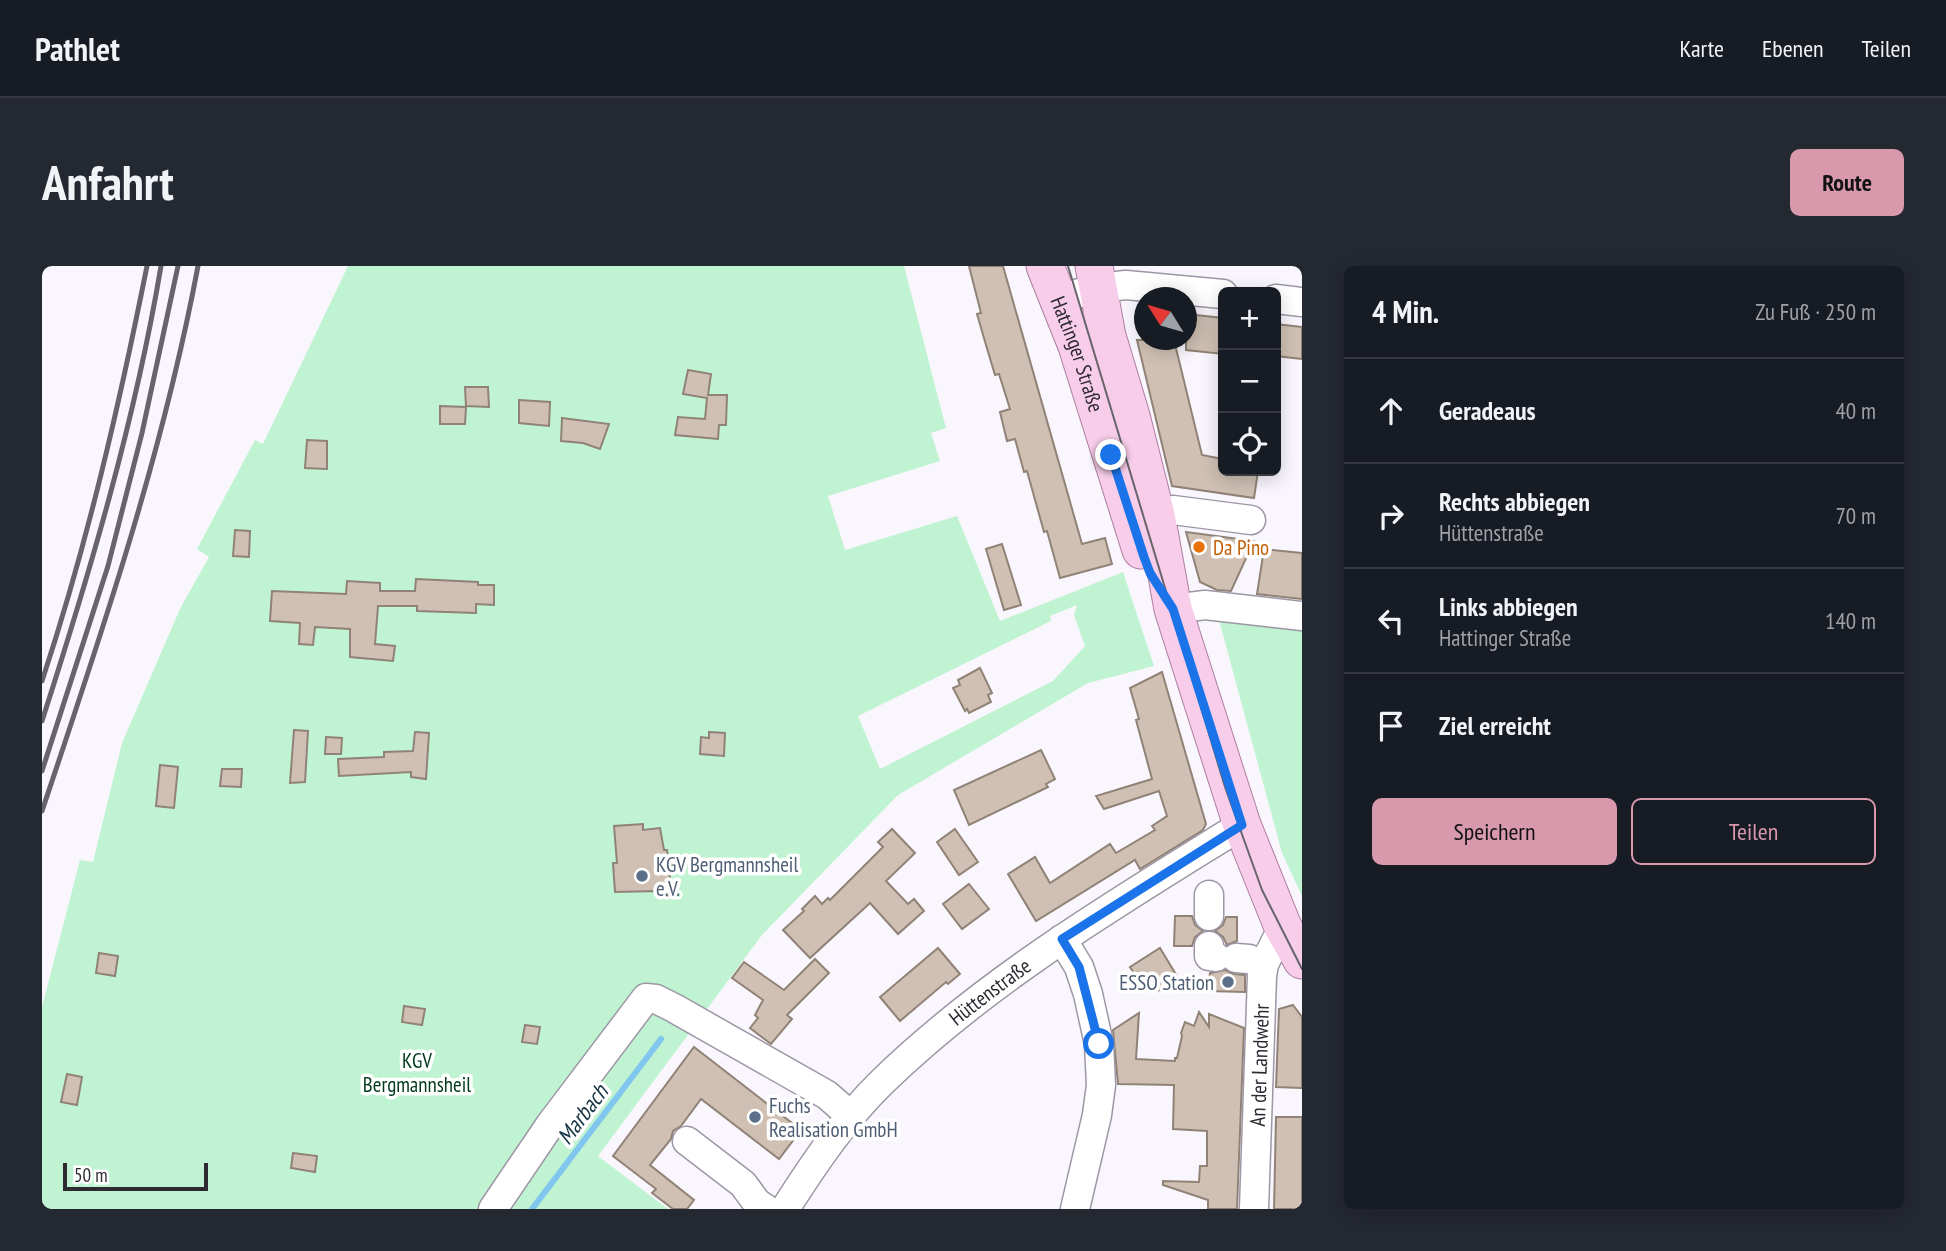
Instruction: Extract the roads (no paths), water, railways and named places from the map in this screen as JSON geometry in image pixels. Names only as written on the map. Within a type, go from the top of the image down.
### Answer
[{"type":"main road","name":"Hattinger Straße","points":[[1096,277],[1107,336],[1131,416],[1144,519]]},
{"type":"main road","name":"Hattinger Straße","points":[[1052,283],[1144,519],[1242,825],[1283,928],[1302,960]]},
{"type":"street","points":[[1052,283],[1096,277],[1126,285],[1218,294]]},
{"type":"street","points":[[1281,300],[1302,302]]},
{"type":"street","points":[[1144,519],[1173,510],[1251,520]]},
{"type":"street","points":[[1173,609],[1205,605],[1302,616]]},
{"type":"street","name":"Hüttenstraße","points":[[785,1209],[851,1116],[881,1083],[945,1027],[993,988],[1062,939],[1242,825]]},
{"type":"street","name":"An der Landwehr","points":[[1254,1209],[1264,964],[1283,928]]},
{"type":"street","points":[[1062,939],[1079,967],[1099,1044],[1101,1085],[1097,1115],[1075,1209]]},
{"type":"street","points":[[1220,954],[1264,964]]},
{"type":"street","points":[[493,1209],[557,1115],[646,998],[656,999],[674,1008],[815,1089],[851,1116]]},
{"type":"street","points":[[687,1141],[743,1184],[757,1203],[766,1209]]},
{"type":"waterway","name":"Marbach","points":[[532,1209],[661,1039]]},
{"type":"tram line","points":[[1068,266],[1225,787],[1262,890],[1302,969]]},
{"type":"railway","points":[[42,681],[101,475],[147,266]]},
{"type":"railway","points":[[42,721],[125,439],[161,266]]},
{"type":"railway","points":[[42,771],[108,566],[142,433],[178,266]]},
{"type":"railway","points":[[42,811],[149,473],[184,336],[198,266]]},
{"type":"place","name":"Da Pino","points":[[1199,547]]},
{"type":"place","name":"KGV Bergmannsheil e.V.","points":[[642,876]]},
{"type":"place","name":"ESSO Station","points":[[1228,982]]},
{"type":"place","name":"Fuchs Realisation GmbH","points":[[755,1117]]},
{"type":"park label","name":"KGV Bergmannsheil","points":[[417,1072]]}]
